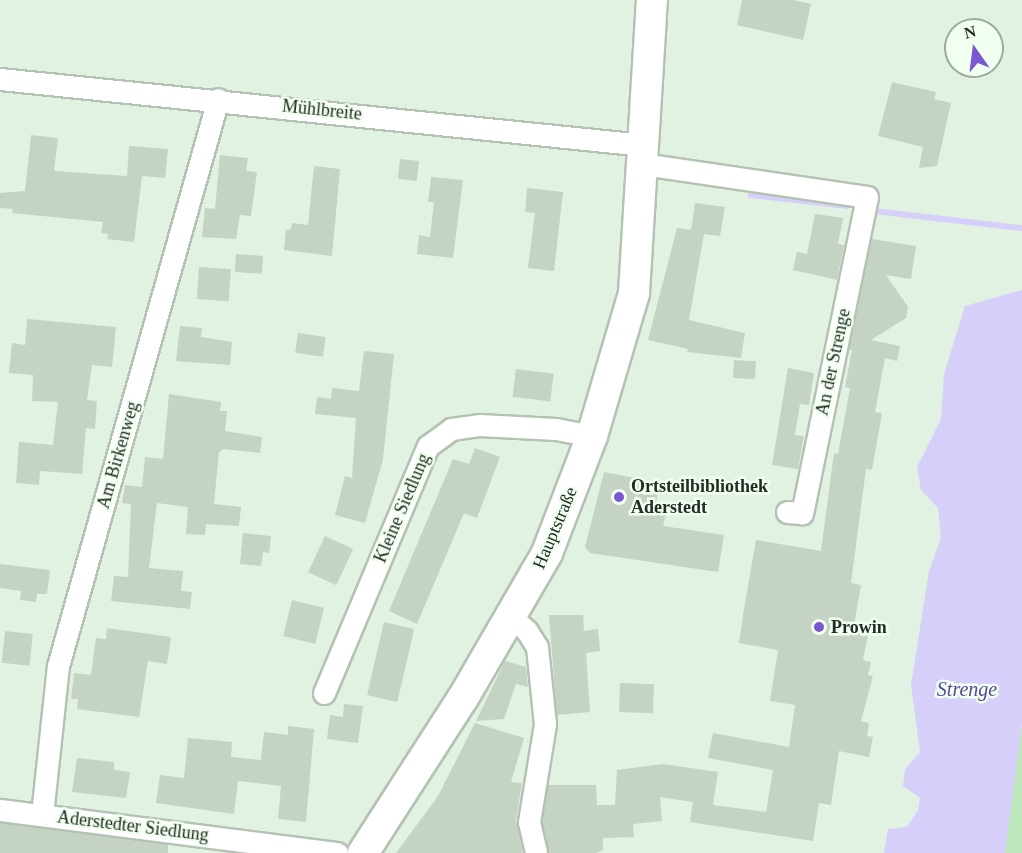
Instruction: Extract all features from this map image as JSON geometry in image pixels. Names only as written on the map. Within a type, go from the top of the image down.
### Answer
[{"type":"main road","name":"Hauptstraße","points":[[363,853],[396,806],[511,617],[555,536],[592,435],[631,315],[652,0]]},
{"type":"street","name":"Mühlbreite","points":[[0,79],[218,99],[643,155]]},
{"type":"street","name":"Am Birkenweg","points":[[42,815],[58,666],[218,99]]},
{"type":"street","name":"An der Strenge","points":[[643,155],[867,197],[802,513],[787,512]]},
{"type":"street","name":"Kleine Siedlung","points":[[324,693],[428,446],[450,429],[479,424],[556,429],[592,435]]},
{"type":"street","points":[[511,617],[537,647],[545,724],[529,822],[536,853]]},
{"type":"street","name":"Aderstedter Siedlung","points":[[0,810],[337,853]]},
{"type":"green space","points":[[1022,723],[1022,853],[1005,853],[1018,751]]},
{"type":"water","name":"Strenge","points":[[1022,290],[1022,723],[1005,853],[884,853],[888,829],[907,827],[918,810],[920,798],[903,786],[905,769],[920,752],[911,685],[929,571],[941,538],[938,508],[921,490],[917,467],[941,419],[944,374],[965,306]]},
{"type":"building","points":[[742,0],[793,0],[811,4],[803,40],[737,25]]},
{"type":"building","points":[[892,82],[936,92],[934,99],[951,103],[937,166],[919,168],[923,147],[878,136]]},
{"type":"building","points":[[31,135],[58,138],[54,171],[127,176],[129,146],[168,149],[165,178],[142,176],[134,242],[107,239],[108,234],[101,233],[103,222],[12,213],[13,209],[0,208],[0,193],[25,191]]},
{"type":"building","points":[[220,155],[248,158],[246,171],[257,172],[251,216],[240,215],[236,239],[202,237],[205,208],[215,209]]},
{"type":"building","points":[[400,159],[419,161],[417,181],[398,179]]},
{"type":"building","points":[[314,166],[340,169],[332,256],[284,250],[286,230],[291,229],[292,223],[308,225]]},
{"type":"building","points":[[431,177],[463,180],[453,258],[417,254],[419,235],[430,237],[434,202],[428,202]]},
{"type":"building","points":[[527,188],[563,192],[554,271],[528,268],[535,213],[525,212]]},
{"type":"building","points":[[695,203],[725,207],[720,236],[704,234],[689,320],[745,333],[741,358],[687,352],[688,349],[648,340],[677,228],[691,230]]},
{"type":"building","points":[[815,214],[843,218],[838,244],[844,245],[837,280],[793,270],[797,252],[807,254]]},
{"type":"building","points":[[872,239],[916,246],[911,279],[886,275],[908,307],[906,318],[871,340],[900,346],[897,361],[885,358],[875,412],[882,413],[872,470],[866,469],[851,583],[861,585],[853,631],[868,635],[863,660],[871,662],[868,675],[873,676],[861,721],[869,723],[867,736],[873,737],[869,757],[839,751],[831,805],[819,803],[813,841],[690,822],[693,802],[660,797],[662,821],[633,824],[634,837],[603,838],[603,850],[596,853],[548,853],[542,822],[548,785],[596,785],[597,805],[615,805],[617,770],[663,764],[718,772],[713,805],[766,812],[773,770],[708,758],[713,733],[789,747],[795,705],[770,701],[778,650],[739,643],[744,609],[756,540],[821,551],[834,453],[838,454],[850,388],[845,387],[852,350],[849,350]]},
{"type":"building","points":[[236,254],[263,256],[262,274],[235,272]]},
{"type":"building","points":[[199,267],[231,269],[229,301],[197,299]]},
{"type":"building","points":[[27,319],[116,327],[112,367],[92,365],[87,400],[97,401],[95,429],[86,428],[82,474],[40,471],[39,485],[16,483],[19,442],[53,445],[58,402],[32,401],[33,375],[9,373],[12,343],[25,345]]},
{"type":"building","points":[[180,326],[202,328],[201,337],[232,342],[230,365],[176,361]]},
{"type":"building","points":[[298,333],[326,337],[323,357],[295,353]]},
{"type":"building","points":[[364,351],[394,354],[383,459],[365,523],[335,515],[345,476],[352,478],[356,418],[315,414],[317,397],[331,399],[332,388],[359,391]]},
{"type":"building","points":[[734,360],[756,361],[755,379],[733,378]]},
{"type":"building","points":[[788,368],[814,373],[809,405],[800,404],[795,435],[804,436],[798,469],[772,465]]},
{"type":"building","points":[[516,369],[554,374],[550,401],[513,397]]},
{"type":"building","points":[[169,394],[221,402],[220,411],[227,411],[225,431],[262,437],[260,453],[223,449],[219,452],[214,504],[241,507],[239,526],[206,524],[205,535],[186,534],[188,507],[157,503],[149,568],[183,571],[181,591],[192,592],[190,609],[111,601],[114,576],[128,577],[131,504],[122,503],[125,485],[142,487],[145,457],[163,459]]},
{"type":"building","points":[[475,448],[500,457],[477,518],[464,513],[417,624],[389,611],[453,459],[469,464]]},
{"type":"building","points":[[604,472],[660,483],[654,512],[666,514],[663,526],[724,535],[718,572],[590,553],[585,547]]},
{"type":"building","points":[[243,533],[271,536],[269,553],[263,552],[261,566],[240,564]]},
{"type":"building","points":[[325,536],[353,549],[336,585],[308,572]]},
{"type":"building","points":[[0,564],[50,570],[47,594],[37,594],[36,602],[20,600],[21,591],[0,588]]},
{"type":"building","points":[[292,600],[324,608],[315,644],[283,636]]},
{"type":"building","points":[[549,615],[583,615],[584,631],[598,629],[600,651],[586,653],[590,712],[557,715]]},
{"type":"building","points":[[384,622],[414,629],[397,702],[367,695]]},
{"type":"building","points":[[107,628],[171,637],[167,664],[148,661],[139,717],[77,709],[78,699],[71,699],[74,673],[91,675],[96,638],[106,639]]},
{"type":"building","points":[[5,631],[33,634],[30,666],[2,663]]},
{"type":"building","points":[[505,661],[526,667],[528,687],[516,684],[504,719],[476,721]]},
{"type":"building","points":[[620,683],[654,684],[653,713],[619,712]]},
{"type":"building","points":[[344,704],[363,706],[358,743],[327,739],[330,715],[343,717]]},
{"type":"building","points":[[475,723],[524,738],[511,782],[522,783],[516,820],[523,853],[396,853],[438,796]]},
{"type":"building","points":[[288,726],[314,729],[306,822],[278,819],[281,786],[238,781],[234,814],[156,803],[160,775],[184,778],[188,738],[232,742],[231,757],[261,760],[264,732],[288,735]]},
{"type":"building","points":[[77,758],[114,762],[114,770],[130,772],[126,798],[72,792]]},
{"type":"building","points":[[0,823],[168,844],[168,853],[0,853]]},
{"type":"waterway","points":[[751,195],[847,206]]},
{"type":"waterway","points":[[874,211],[1022,228]]},
{"type":"place","name":"Ortsteilbibliothek Aderstedt","points":[[619,497]]},
{"type":"place","name":"Prowin","points":[[819,627]]}]
